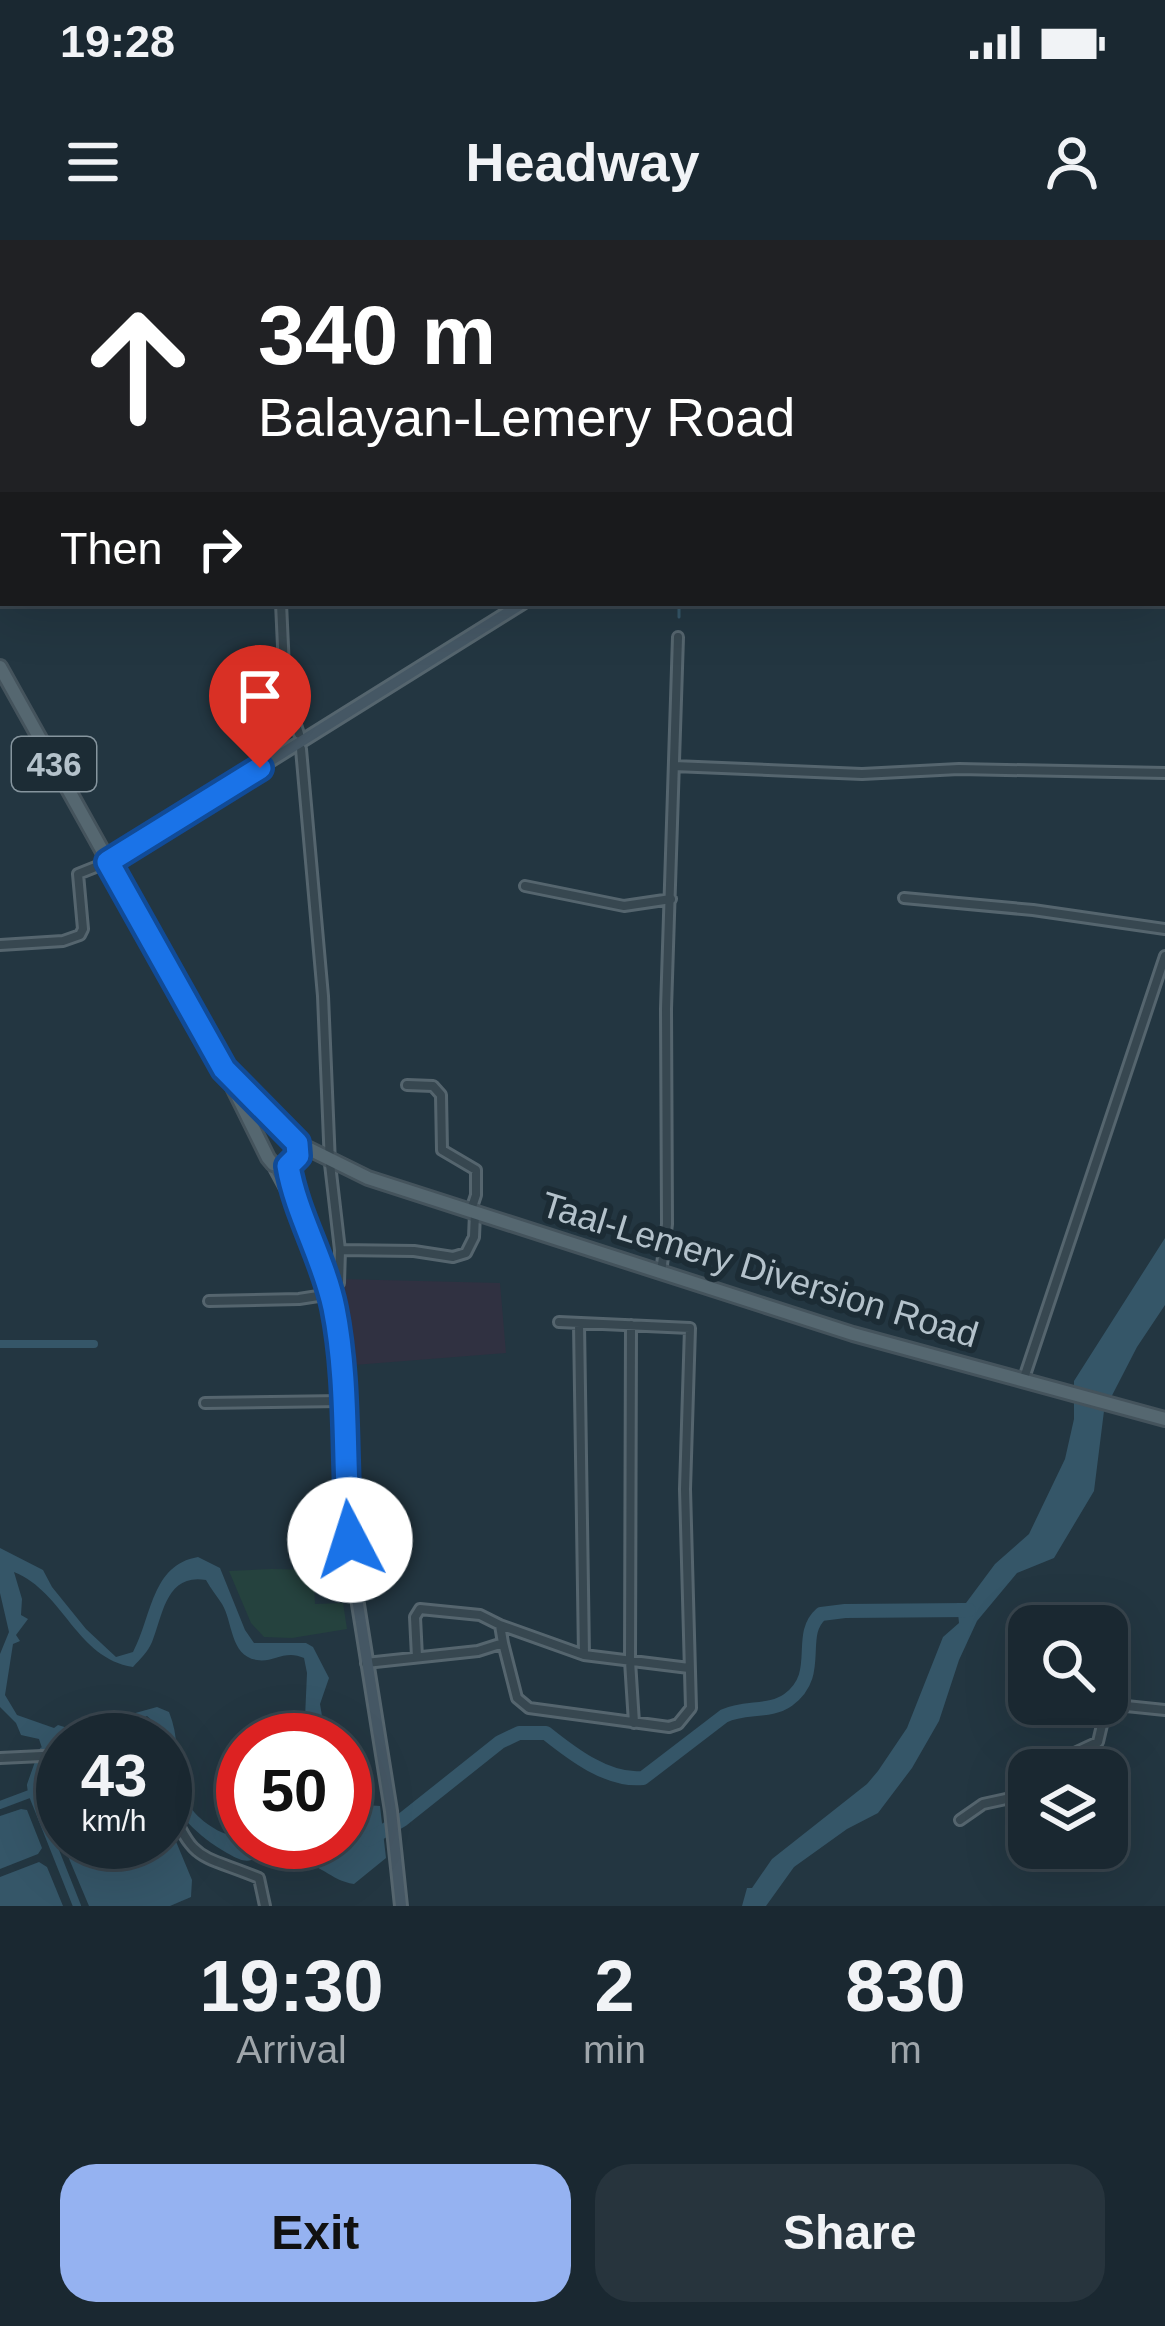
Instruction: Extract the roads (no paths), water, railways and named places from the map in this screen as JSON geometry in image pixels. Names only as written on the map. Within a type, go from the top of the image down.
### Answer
[{"type":"main road","points":[[108,862],[518,606]]},
{"type":"main road","name":"436","points":[[0,667],[224,1069],[285,1152],[329,1289],[353,1573],[391,1810],[401,1906]]},
{"type":"main road","name":"436","points":[[224,1069],[285,1152]]},
{"type":"main road","name":"Taal-Lemery Diversion Road","points":[[285,1152],[853,1334],[1165,1418]]},
{"type":"street","points":[[281,606],[285,691],[299,734]]},
{"type":"street","points":[[661,1274],[667,1225],[666,1009],[678,637]]},
{"type":"street","points":[[209,1301],[299,1299],[339,1283],[323,996],[302,749]]},
{"type":"street","points":[[674,766],[862,774],[959,770],[1165,773]]},
{"type":"street","points":[[0,945],[63,941],[80,934],[78,874],[108,862]]},
{"type":"street","points":[[525,886],[623,906],[671,899]]},
{"type":"street","points":[[904,898],[1165,929]]},
{"type":"street","points":[[1023,1381],[1165,956]]},
{"type":"street","points":[[340,1250],[453,1257],[471,1248],[476,1170],[442,1150],[441,1095],[434,1086],[406,1084]]},
{"type":"street","points":[[500,1625],[522,1705],[669,1726],[686,1717],[691,1708],[685,1489],[690,1328],[559,1322]]},
{"type":"street","points":[[579,1324],[584,1655]]},
{"type":"street","points":[[631,1325],[634,1723]]},
{"type":"street","points":[[206,1403],[342,1401]]},
{"type":"street","points":[[417,1657],[415,1617],[420,1609],[480,1616],[584,1655],[689,1668]]},
{"type":"street","points":[[366,1663],[478,1651],[502,1643]]},
{"type":"street","points":[[1083,1749],[1098,1742],[1107,1704],[1165,1710]]},
{"type":"street","points":[[0,1758],[36,1756]]},
{"type":"street","points":[[960,1820],[982,1804],[1008,1798]]},
{"type":"street","points":[[192,1847],[195,1853],[260,1877],[265,1906]]},
{"type":"waterway","points":[[679,606],[679,617]]},
{"type":"waterway","points":[[0,1344],[94,1344]]},
{"type":"waterway","points":[[372,1838],[402,1820],[500,1742],[519,1733],[546,1733],[604,1771],[643,1778],[724,1716],[773,1707],[799,1690],[808,1667],[810,1633],[821,1614],[969,1610]]},
{"type":"waterway","points":[[36,1771],[31,1785],[36,1803]]},
{"type":"waterway","points":[[0,1805],[32,1793]]},
{"type":"waterway","points":[[62,1869],[77,1906]]}]
